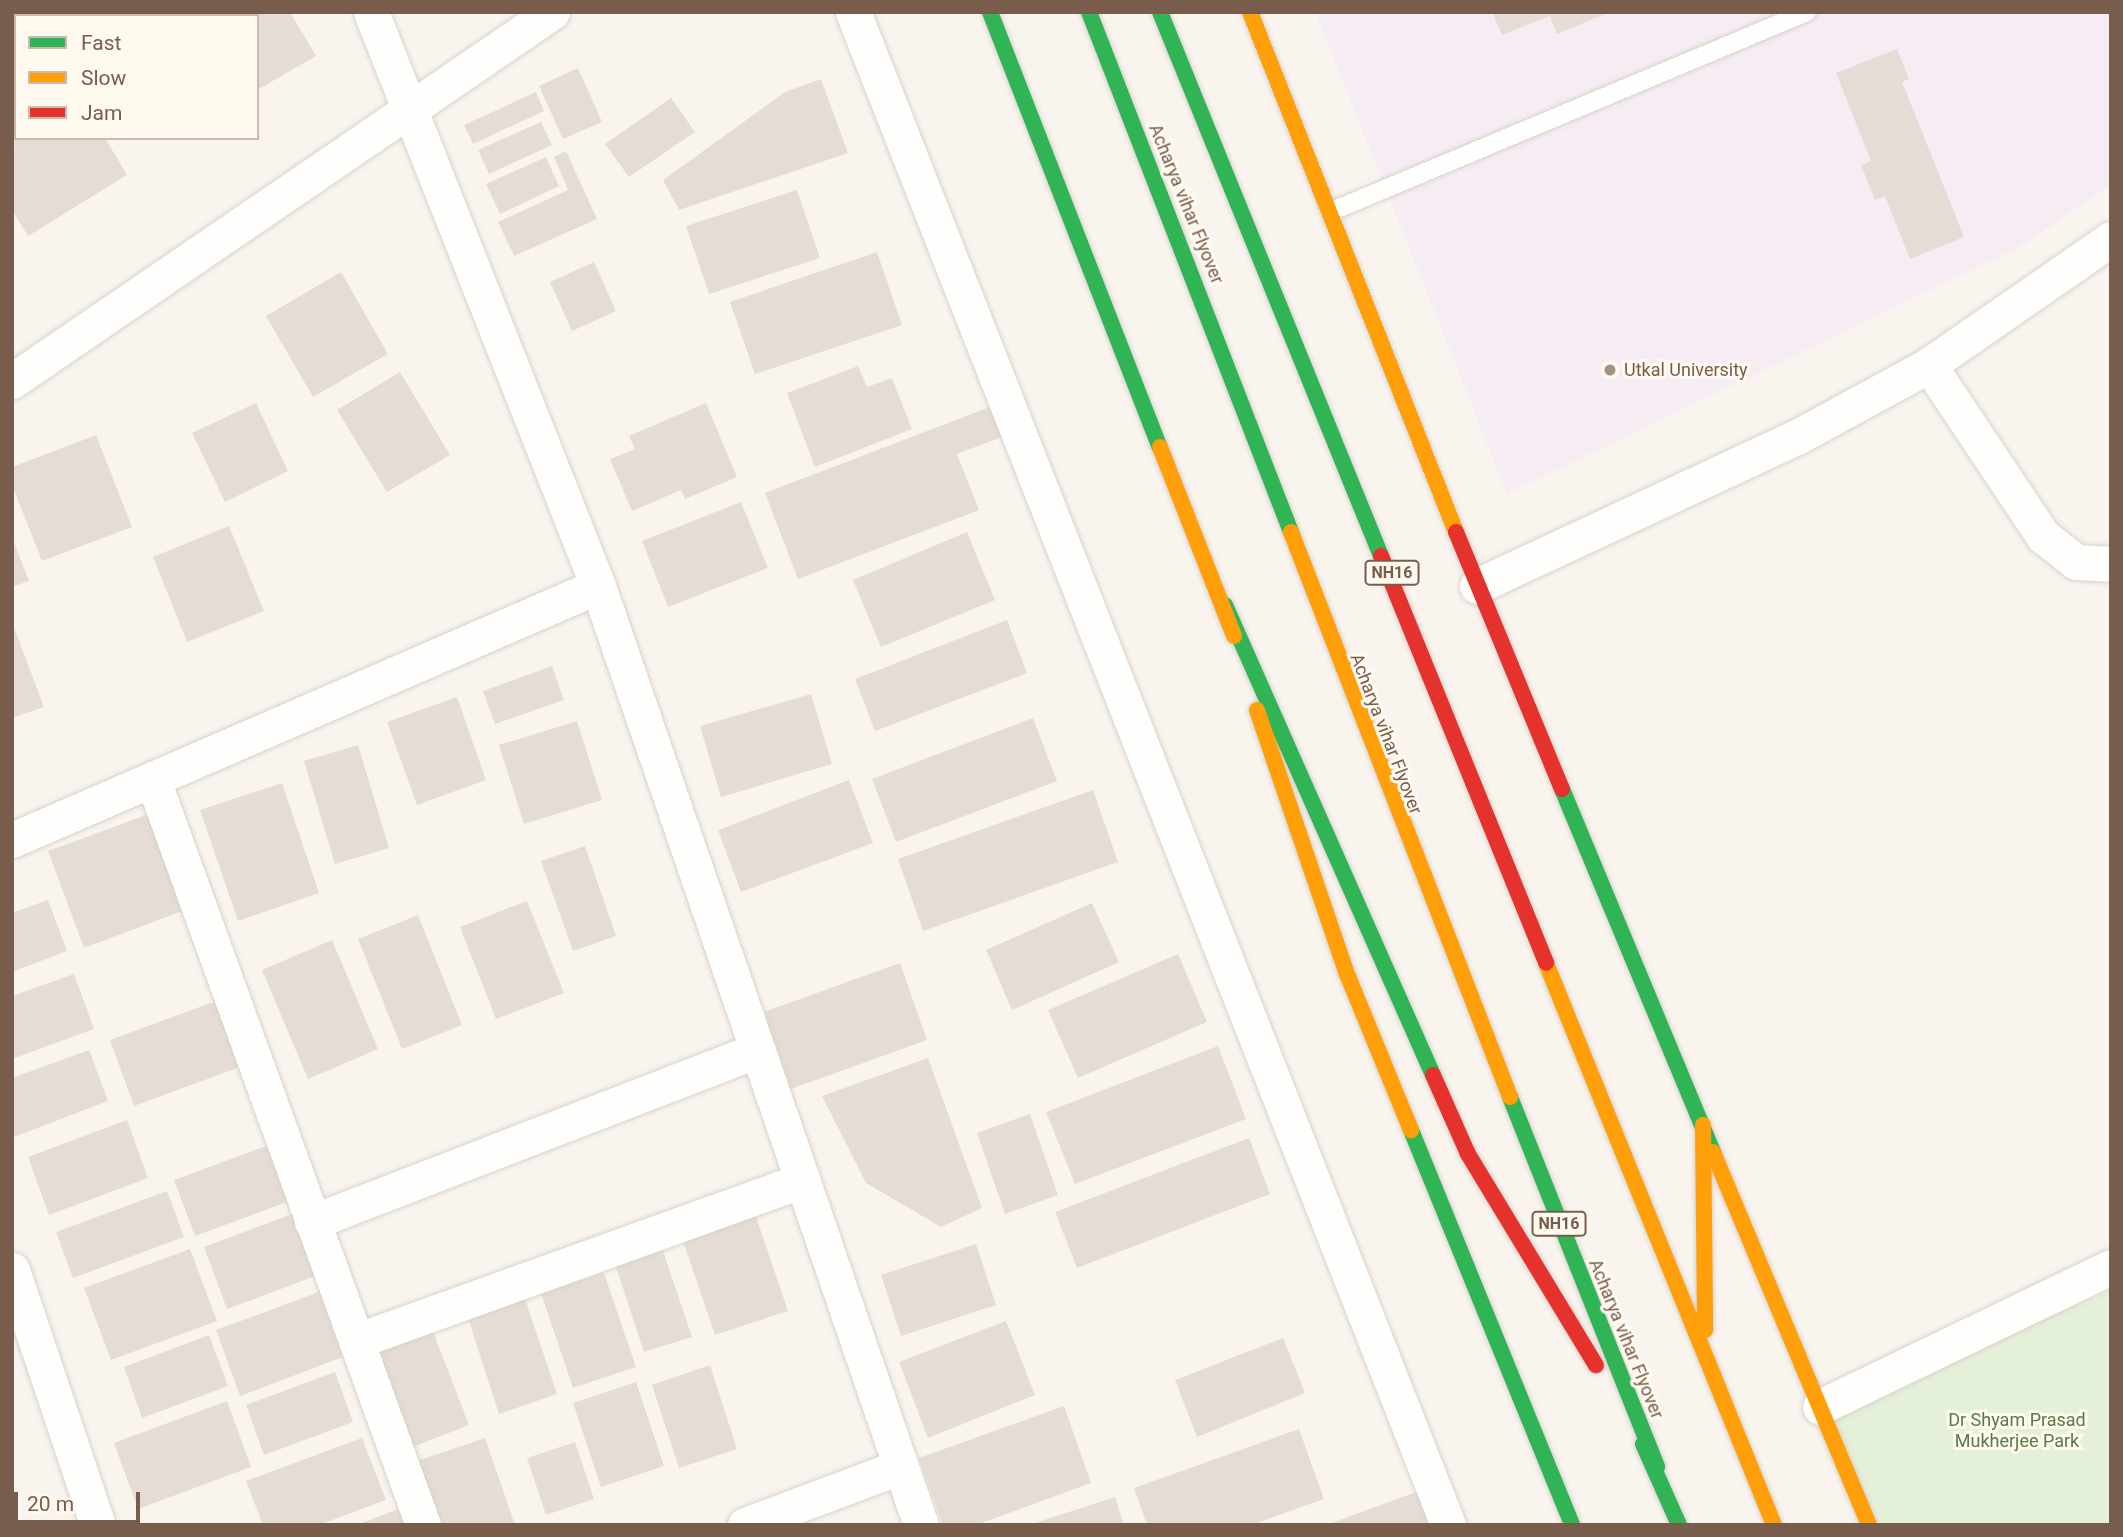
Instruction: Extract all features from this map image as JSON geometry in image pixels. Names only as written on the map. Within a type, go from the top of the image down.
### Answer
[{"type":"main road","points":[[990,12],[1225,605],[1468,1154],[1657,1467]]},
{"type":"main road","name":"Acharya vihar Flyover","points":[[1089,12],[1228,358],[1462,981],[1657,1467]]},
{"type":"main road","name":"NH16","points":[[1160,12],[1619,1136],[1774,1525]]},
{"type":"main road","points":[[1250,12],[1477,586],[1869,1525]]},
{"type":"main road","points":[[1225,605],[1333,938],[1572,1525]]},
{"type":"main road","points":[[1703,1125],[1706,1353]]},
{"type":"main road","name":"NH16","points":[[1657,1467],[1679,1525]]},
{"type":"street","points":[[371,12],[598,586],[921,1525]]},
{"type":"street","points":[[12,381],[552,12]]},
{"type":"street","points":[[853,12],[1448,1525]]},
{"type":"street","points":[[1477,586],[1702,484],[1929,365],[2111,239]]},
{"type":"street","points":[[1929,365],[2043,536],[2076,562],[2111,564]]},
{"type":"street","points":[[12,840],[154,783],[598,586]]},
{"type":"street","points":[[154,783],[423,1525]]},
{"type":"street","points":[[312,1222],[756,1051]]},
{"type":"street","points":[[356,1341],[802,1181]]},
{"type":"street","points":[[1821,1407],[2111,1267]]},
{"type":"street","points":[[12,1270],[98,1525]]},
{"type":"street","points":[[744,1525],[900,1467]]},
{"type":"lane","points":[[1330,212],[1807,12]]},
{"type":"shaded area","name":"Utkal University","points":[[1315,12],[2111,12],[2111,185],[2020,247],[1507,494]]},
{"type":"green space","name":"Dr Shyam Prasad Mukherjee Park","points":[[2111,1290],[2111,1525],[1875,1525],[1830,1411]]},
{"type":"building","points":[[12,12],[58,12],[56,14]]},
{"type":"building","points":[[172,12],[290,12],[316,56],[259,89],[259,14]]},
{"type":"building","points":[[1492,12],[1610,12],[1557,34],[1550,16],[1502,35]]},
{"type":"building","points":[[1897,49],[1909,79],[1902,82],[1964,237],[1910,259],[1885,196],[1875,200],[1861,165],[1871,161],[1836,73]]},
{"type":"building","points":[[578,68],[602,122],[563,139],[539,86]]},
{"type":"building","points":[[821,79],[848,153],[679,210],[663,180],[785,92]]},
{"type":"building","points":[[536,92],[544,111],[473,144],[464,125]]},
{"type":"building","points":[[671,98],[695,132],[629,177],[605,144]]},
{"type":"building","points":[[541,122],[552,145],[489,174],[478,150]]},
{"type":"building","points":[[15,140],[106,140],[127,175],[28,236],[12,210]]},
{"type":"building","points":[[566,151],[597,219],[514,256],[498,222],[568,190],[554,157]]},
{"type":"building","points":[[546,157],[559,186],[500,214],[486,184]]},
{"type":"building","points":[[797,190],[820,258],[709,294],[686,226]]},
{"type":"building","points":[[877,252],[902,325],[755,374],[730,302]]},
{"type":"building","points":[[594,262],[616,311],[572,331],[550,282]]},
{"type":"building","points":[[341,272],[388,354],[313,397],[266,316]]},
{"type":"building","points":[[858,366],[867,387],[892,378],[912,429],[815,467],[787,393]]},
{"type":"building","points":[[400,372],[450,455],[387,492],[337,410]]},
{"type":"building","points":[[256,403],[288,471],[225,502],[192,433]]},
{"type":"building","points":[[706,403],[737,477],[685,499],[681,490],[632,511],[610,459],[635,449],[629,436]]},
{"type":"building","points":[[995,405],[1007,435],[957,454],[979,510],[798,579],[765,493]]},
{"type":"building","points":[[96,435],[132,527],[42,561],[12,485],[12,467]]},
{"type":"building","points":[[741,502],[768,568],[668,607],[642,541]]},
{"type":"building","points":[[229,526],[264,611],[187,642],[153,557]]},
{"type":"building","points":[[967,532],[995,600],[881,647],[853,580]]},
{"type":"building","points":[[12,537],[29,581],[12,587]]},
{"type":"building","points":[[1007,620],[1027,673],[875,731],[855,679]]},
{"type":"building","points":[[12,622],[44,707],[12,718]]},
{"type":"building","points":[[552,666],[564,700],[495,724],[483,691]]},
{"type":"building","points":[[811,694],[832,764],[721,797],[700,726]]},
{"type":"building","points":[[457,697],[486,780],[417,805],[387,722]]},
{"type":"building","points":[[1033,718],[1057,781],[896,842],[872,779]]},
{"type":"building","points":[[577,721],[602,800],[524,824],[499,745]]},
{"type":"building","points":[[358,745],[389,848],[335,864],[304,761]]},
{"type":"building","points":[[849,780],[873,843],[741,892],[718,830]]},
{"type":"building","points":[[282,783],[319,893],[238,921],[200,810]]},
{"type":"building","points":[[1093,790],[1118,862],[923,931],[898,859]]},
{"type":"building","points":[[149,814],[185,910],[84,948],[48,851]]},
{"type":"building","points":[[585,846],[616,936],[573,951],[541,861]]},
{"type":"building","points":[[48,900],[67,951],[12,972],[12,913]]},
{"type":"building","points":[[527,901],[564,993],[496,1019],[460,927]]},
{"type":"building","points":[[1092,903],[1119,962],[1012,1010],[986,950]]},
{"type":"building","points":[[418,915],[462,1025],[402,1049],[358,939]]},
{"type":"building","points":[[332,940],[378,1049],[308,1079],[262,970]]},
{"type":"building","points":[[1178,954],[1207,1022],[1078,1078],[1048,1010]]},
{"type":"building","points":[[900,963],[927,1040],[791,1089],[764,1012]]},
{"type":"building","points":[[74,974],[94,1029],[12,1059],[12,996]]},
{"type":"building","points":[[216,1001],[240,1067],[134,1106],[110,1040]]},
{"type":"building","points":[[1218,1046],[1246,1119],[1075,1184],[1046,1112]]},
{"type":"building","points":[[89,1050],[108,1101],[14,1137],[12,1078]]},
{"type":"building","points":[[928,1058],[982,1208],[941,1227],[866,1183],[822,1096]]},
{"type":"building","points":[[1030,1114],[1058,1195],[1005,1214],[977,1133]]},
{"type":"building","points":[[127,1120],[148,1178],[49,1215],[28,1157]]},
{"type":"building","points":[[1249,1138],[1270,1194],[1077,1268],[1055,1212]]},
{"type":"building","points":[[274,1143],[295,1199],[195,1236],[174,1180]]},
{"type":"building","points":[[167,1191],[184,1237],[73,1278],[56,1232]]},
{"type":"building","points":[[754,1211],[788,1311],[715,1335],[681,1235]]},
{"type":"building","points":[[295,1213],[318,1275],[227,1309],[204,1247]]},
{"type":"building","points":[[976,1244],[996,1305],[901,1336],[881,1275]]},
{"type":"building","points":[[661,1245],[692,1337],[644,1352],[614,1261]]},
{"type":"building","points":[[190,1249],[217,1321],[111,1360],[84,1288]]},
{"type":"building","points":[[604,1273],[636,1367],[573,1388],[541,1293]]},
{"type":"building","points":[[319,1292],[343,1357],[240,1396],[216,1330]]},
{"type":"building","points":[[523,1293],[557,1394],[499,1414],[466,1312]]},
{"type":"building","points":[[1006,1321],[1035,1395],[928,1438],[899,1362]]},
{"type":"building","points":[[432,1329],[469,1425],[410,1448],[372,1352]]},
{"type":"building","points":[[209,1335],[228,1386],[142,1418],[124,1367]]},
{"type":"building","points":[[1283,1338],[1305,1393],[1197,1437],[1175,1380]]},
{"type":"building","points":[[710,1365],[737,1449],[679,1468],[652,1385]]},
{"type":"building","points":[[335,1372],[353,1422],[264,1455],[246,1405]]},
{"type":"building","points":[[636,1382],[664,1466],[601,1487],[573,1403]]},
{"type":"building","points":[[227,1401],[251,1467],[138,1509],[114,1443]]},
{"type":"building","points":[[1064,1406],[1091,1483],[976,1525],[943,1525],[919,1458]]},
{"type":"building","points":[[1299,1429],[1324,1499],[1251,1525],[1147,1525],[1134,1488]]},
{"type":"building","points":[[362,1438],[386,1500],[319,1525],[263,1525],[246,1481]]},
{"type":"building","points":[[485,1438],[515,1525],[438,1525],[417,1461]]},
{"type":"building","points":[[575,1442],[594,1499],[546,1515],[527,1458]]},
{"type":"building","points":[[1419,1491],[1432,1525],[1326,1525]]},
{"type":"building","points":[[1115,1497],[1124,1525],[1032,1525],[1032,1524]]},
{"type":"building","points":[[401,1508],[408,1525],[356,1525]]},
{"type":"traffic: fast","points":[[990,12],[1160,447]]},
{"type":"traffic: fast","points":[[1089,12],[1291,532]]},
{"type":"traffic: fast","points":[[1160,12],[1381,556]]},
{"type":"traffic: fast","points":[[1225,605],[1433,1075]]},
{"type":"traffic: fast","points":[[1562,789],[1713,1152]]},
{"type":"traffic: fast","points":[[1510,1097],[1657,1467]]},
{"type":"traffic: fast","points":[[1411,1130],[1572,1525]]},
{"type":"traffic: fast","points":[[1643,1444],[1679,1525]]},
{"type":"traffic: slow","points":[[1250,12],[1456,532]]},
{"type":"traffic: slow","points":[[1160,447],[1234,636]]},
{"type":"traffic: slow","points":[[1291,532],[1510,1097]]},
{"type":"traffic: slow","points":[[1257,710],[1347,974],[1411,1130]]},
{"type":"traffic: slow","points":[[1546,963],[1774,1525]]},
{"type":"traffic: slow","points":[[1703,1125],[1705,1330]]},
{"type":"traffic: slow","points":[[1713,1152],[1869,1525]]},
{"type":"traffic: jam","points":[[1456,532],[1562,789]]},
{"type":"traffic: jam","points":[[1381,556],[1546,963]]},
{"type":"traffic: jam","points":[[1433,1075],[1468,1154],[1596,1365]]},
{"type":"place","name":"Utkal University","points":[[1610,370]]}]
